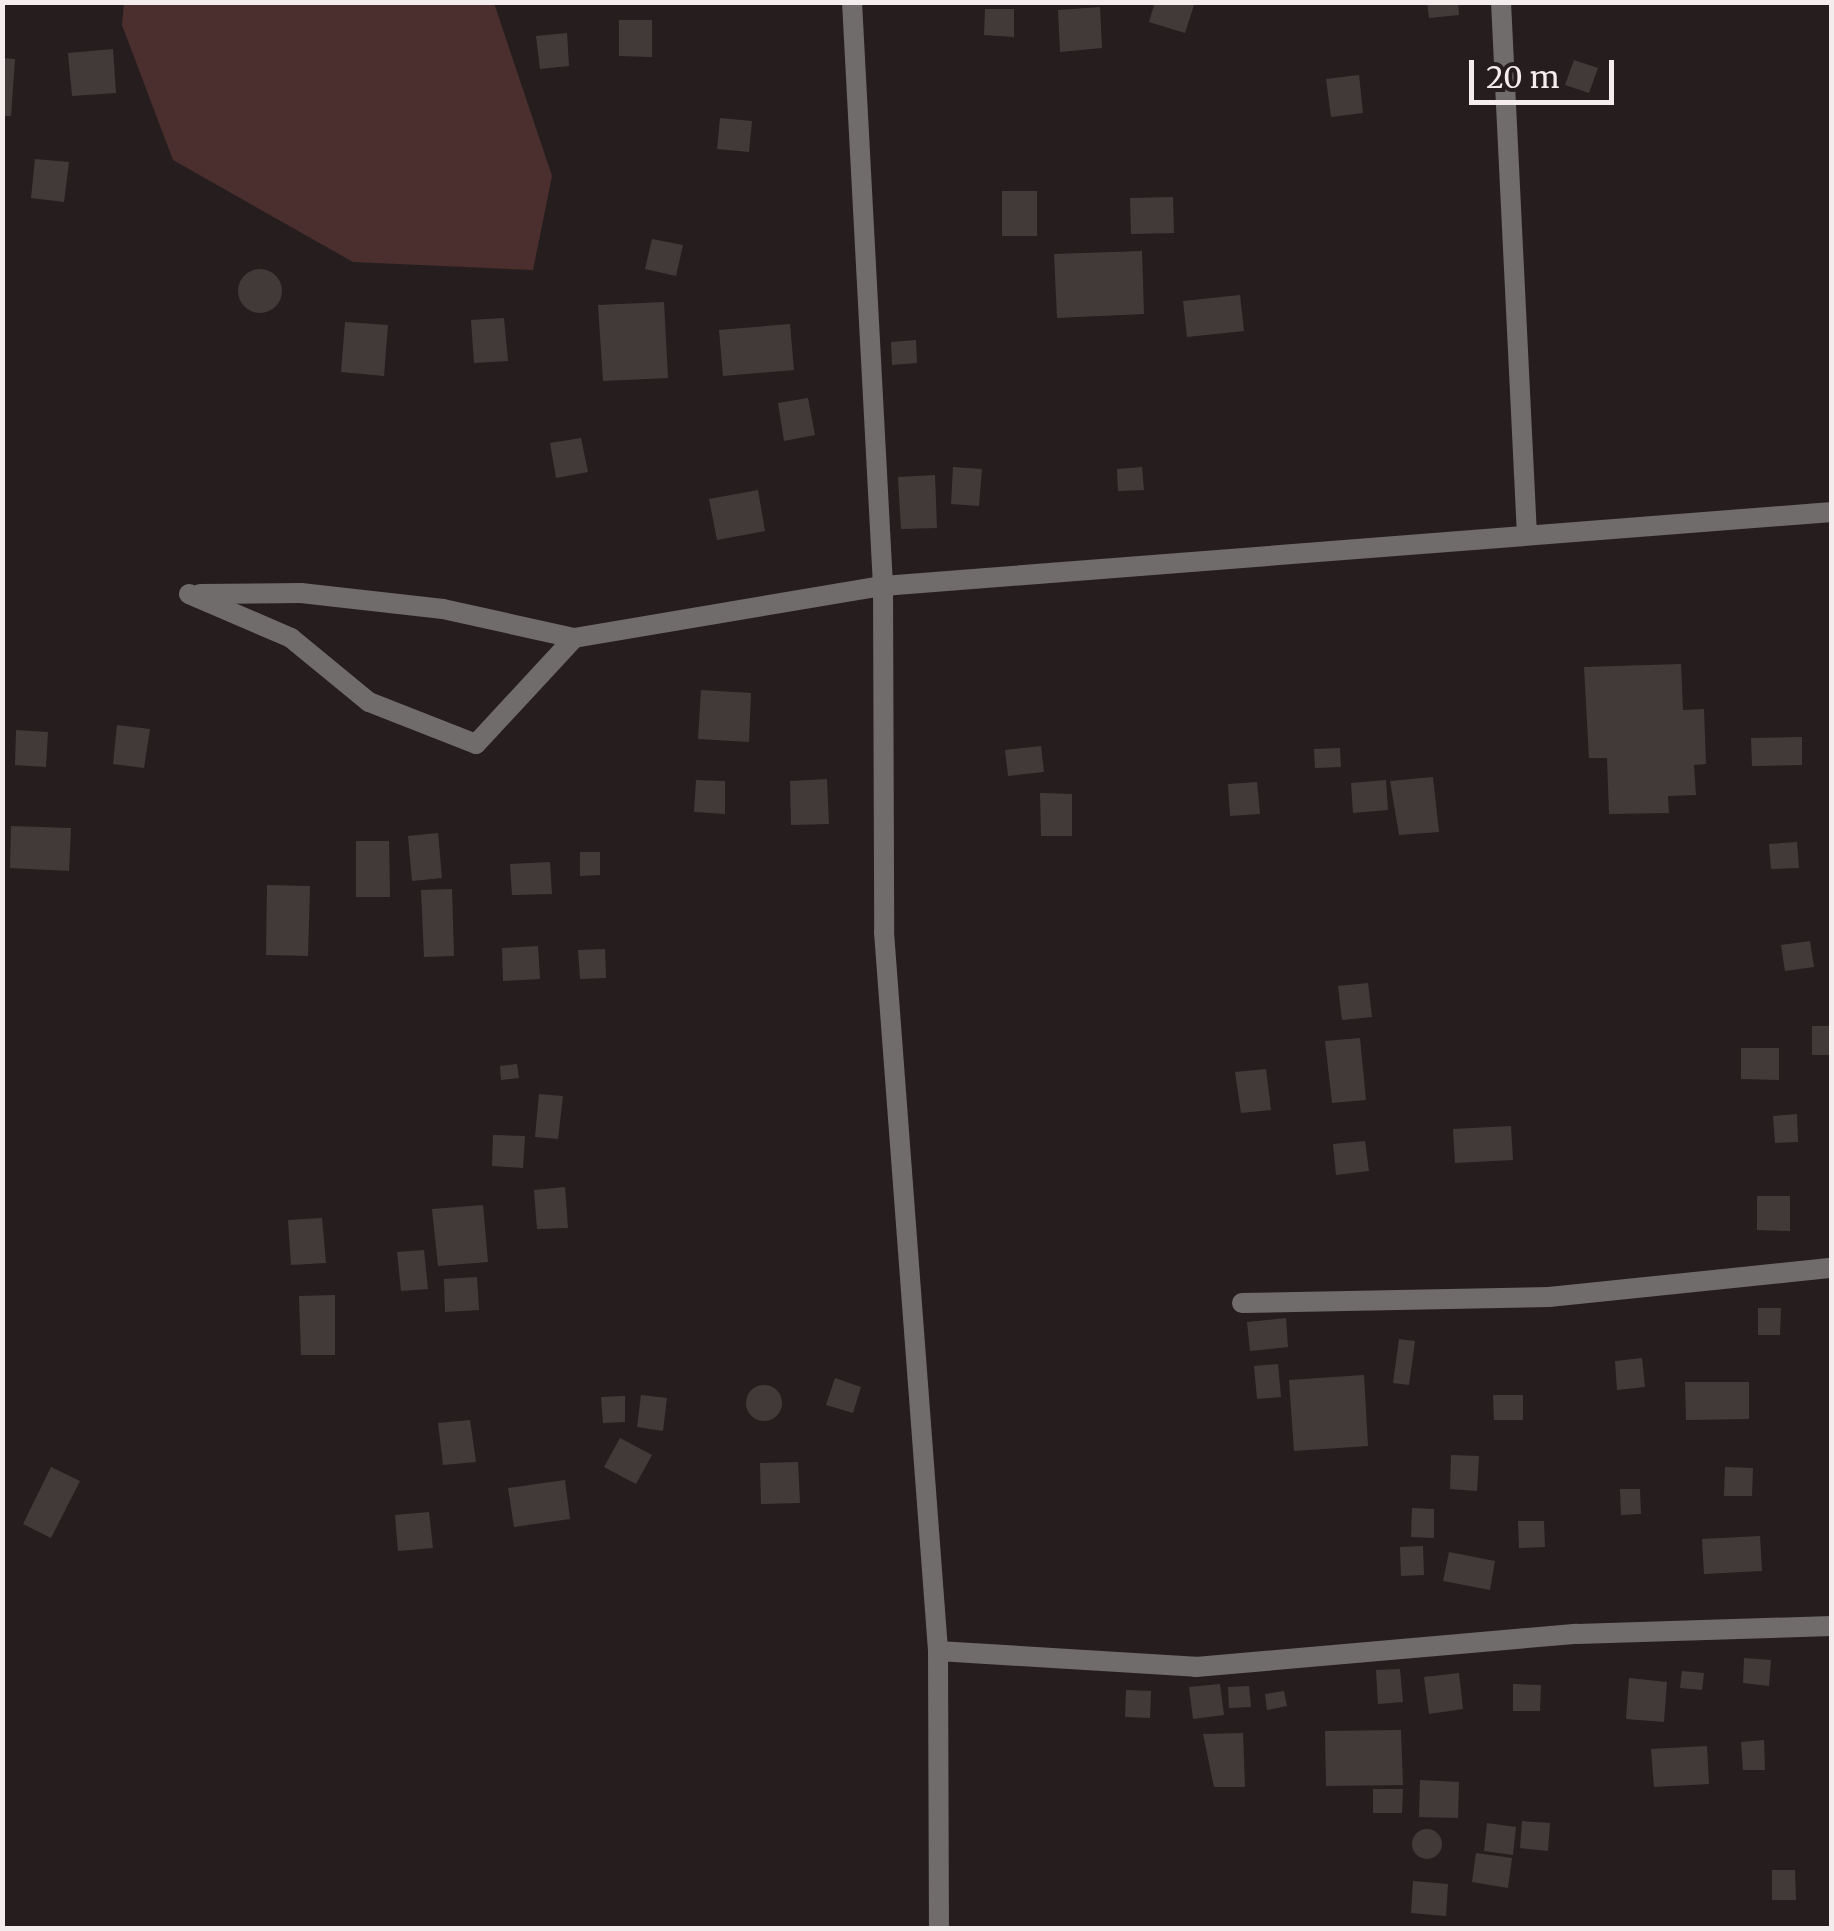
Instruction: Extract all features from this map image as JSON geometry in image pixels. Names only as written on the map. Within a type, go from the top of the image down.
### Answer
[{"type":"street","points":[[852,2],[883,586],[884,932],[938,1651],[938,1928]]},
{"type":"street","points":[[1501,2],[1527,535]]},
{"type":"street","points":[[574,638],[476,744],[369,702],[291,638],[188,594],[354,599],[574,638],[883,586],[1832,512]]},
{"type":"street","points":[[1242,1303],[1549,1297],[1832,1268]]},
{"type":"street","points":[[938,1651],[1196,1667],[1576,1634],[1832,1626]]},
{"type":"shaded area","points":[[124,3],[494,3],[552,176],[533,270],[353,262],[173,160],[122,25]]},
{"type":"building","points":[[1155,2],[1195,2],[1185,33],[1149,22]]},
{"type":"building","points":[[1427,2],[1458,2],[1459,15],[1429,18]]},
{"type":"building","points":[[1100,7],[1102,48],[1060,52],[1058,10]]},
{"type":"building","points":[[985,9],[1014,9],[1014,37],[984,35]]},
{"type":"building","points":[[619,20],[652,20],[652,57],[619,56]]},
{"type":"building","points":[[567,33],[569,66],[540,69],[536,36]]},
{"type":"building","points":[[113,49],[116,93],[72,96],[68,53]]},
{"type":"building","points":[[2,58],[15,59],[11,116],[2,116]]},
{"type":"building","points":[[1574,60],[1598,68],[1589,93],[1565,85]]},
{"type":"building","points":[[1359,75],[1363,113],[1331,117],[1326,79]]},
{"type":"building","points":[[720,118],[752,121],[749,152],[717,149]]},
{"type":"building","points":[[35,159],[69,162],[64,202],[31,198]]},
{"type":"building","points":[[1002,191],[1037,191],[1037,236],[1002,236]]},
{"type":"building","points":[[1173,197],[1174,233],[1131,234],[1130,198]]},
{"type":"building","points":[[652,239],[683,245],[676,276],[645,269]]},
{"type":"building","points":[[1142,251],[1144,314],[1057,318],[1054,254]]},
{"type":"building","points":[[260,269],[275,276],[282,291],[275,306],[260,313],[245,306],[238,291],[245,276]]},
{"type":"building","points":[[1240,295],[1244,331],[1187,337],[1183,301]]},
{"type":"building","points":[[664,302],[668,378],[603,381],[598,305]]},
{"type":"building","points":[[504,318],[508,361],[474,363],[471,320]]},
{"type":"building","points":[[345,322],[388,325],[384,376],[341,372]]},
{"type":"building","points":[[790,324],[794,370],[723,376],[719,330]]},
{"type":"building","points":[[916,340],[917,363],[892,365],[891,342]]},
{"type":"building","points":[[808,398],[815,435],[784,441],[778,403]]},
{"type":"building","points":[[581,438],[588,472],[556,478],[550,443]]},
{"type":"building","points":[[953,467],[982,469],[979,506],[951,504]]},
{"type":"building","points":[[1142,467],[1144,490],[1118,491],[1117,469]]},
{"type":"building","points":[[935,475],[937,528],[901,529],[898,477]]},
{"type":"building","points":[[758,490],[765,531],[717,540],[709,499]]},
{"type":"building","points":[[1681,664],[1683,710],[1704,709],[1706,764],[1694,765],[1696,795],[1668,796],[1669,813],[1609,814],[1607,758],[1589,758],[1584,667]]},
{"type":"building","points":[[701,690],[751,693],[749,742],[698,739]]},
{"type":"building","points":[[117,725],[150,729],[144,768],[113,764]]},
{"type":"building","points":[[16,730],[48,732],[46,767],[15,765]]},
{"type":"building","points":[[1802,737],[1802,765],[1752,766],[1751,738]]},
{"type":"building","points":[[1041,746],[1044,772],[1008,776],[1005,750]]},
{"type":"building","points":[[1340,748],[1341,767],[1315,768],[1314,749]]},
{"type":"building","points":[[1433,777],[1439,832],[1399,835],[1390,781]]},
{"type":"building","points":[[827,779],[829,824],[791,825],[790,781]]},
{"type":"building","points":[[696,780],[725,781],[725,814],[694,812]]},
{"type":"building","points":[[1386,780],[1388,810],[1353,813],[1351,783]]},
{"type":"building","points":[[1257,782],[1260,814],[1230,816],[1228,784]]},
{"type":"building","points":[[1040,793],[1072,794],[1072,836],[1041,836]]},
{"type":"building","points":[[11,826],[71,828],[69,871],[10,868]]},
{"type":"building","points":[[438,833],[442,878],[412,881],[408,836]]},
{"type":"building","points":[[356,841],[389,841],[390,897],[356,897]]},
{"type":"building","points":[[1797,842],[1799,868],[1771,869],[1769,844]]},
{"type":"building","points":[[580,852],[600,852],[600,875],[580,876]]},
{"type":"building","points":[[550,862],[552,894],[512,895],[510,864]]},
{"type":"building","points":[[267,885],[310,886],[308,956],[266,955]]},
{"type":"building","points":[[452,889],[454,956],[424,957],[421,890]]},
{"type":"building","points":[[1810,941],[1814,967],[1785,971],[1781,945]]},
{"type":"building","points":[[538,946],[540,979],[503,981],[502,948]]},
{"type":"building","points":[[605,949],[606,978],[580,979],[578,950]]},
{"type":"building","points":[[1368,983],[1372,1017],[1342,1020],[1338,986]]},
{"type":"building","points":[[1812,1026],[1832,1026],[1832,1055],[1812,1055]]},
{"type":"building","points":[[1360,1038],[1366,1100],[1332,1103],[1325,1041]]},
{"type":"building","points":[[1741,1048],[1779,1048],[1779,1080],[1741,1079]]},
{"type":"building","points":[[517,1064],[519,1078],[501,1080],[500,1066]]},
{"type":"building","points":[[1266,1069],[1271,1110],[1241,1113],[1235,1072]]},
{"type":"building","points":[[539,1094],[563,1096],[558,1139],[535,1137]]},
{"type":"building","points":[[1797,1114],[1798,1142],[1775,1143],[1773,1116]]},
{"type":"building","points":[[1511,1126],[1513,1160],[1455,1163],[1453,1129]]},
{"type":"building","points":[[493,1135],[525,1136],[523,1168],[492,1166]]},
{"type":"building","points":[[1365,1141],[1369,1171],[1336,1175],[1333,1144]]},
{"type":"building","points":[[565,1187],[568,1228],[537,1229],[534,1190]]},
{"type":"building","points":[[1757,1196],[1790,1196],[1790,1231],[1757,1230]]},
{"type":"building","points":[[483,1205],[488,1262],[438,1266],[432,1209]]},
{"type":"building","points":[[322,1218],[326,1263],[291,1265],[288,1220]]},
{"type":"building","points":[[424,1250],[428,1289],[401,1291],[397,1252]]},
{"type":"building","points":[[477,1277],[479,1310],[445,1312],[444,1279]]},
{"type":"building","points":[[335,1295],[335,1355],[301,1355],[299,1296]]},
{"type":"building","points":[[1758,1308],[1781,1308],[1780,1335],[1758,1335]]},
{"type":"building","points":[[1286,1318],[1288,1347],[1250,1351],[1247,1322]]},
{"type":"building","points":[[1399,1339],[1415,1341],[1409,1385],[1393,1383]]},
{"type":"building","points":[[1642,1358],[1645,1387],[1617,1390],[1615,1361]]},
{"type":"building","points":[[1278,1364],[1281,1397],[1257,1399],[1254,1366]]},
{"type":"building","points":[[1364,1375],[1368,1446],[1294,1451],[1289,1380]]},
{"type":"building","points":[[835,1378],[861,1387],[853,1413],[826,1405]]},
{"type":"building","points":[[1685,1382],[1749,1382],[1749,1419],[1686,1420]]},
{"type":"building","points":[[764,1385],[777,1390],[782,1403],[777,1416],[764,1421],[751,1416],[746,1403],[751,1390]]},
{"type":"building","points":[[641,1395],[667,1398],[663,1431],[637,1427]]},
{"type":"building","points":[[1493,1395],[1523,1395],[1523,1420],[1494,1420]]},
{"type":"building","points":[[625,1396],[625,1422],[603,1423],[601,1397]]},
{"type":"building","points":[[470,1420],[476,1462],[443,1465],[438,1423]]},
{"type":"building","points":[[620,1438],[652,1455],[636,1484],[604,1467]]},
{"type":"building","points":[[1451,1455],[1479,1456],[1477,1491],[1450,1489]]},
{"type":"building","points":[[798,1462],[800,1503],[761,1504],[760,1463]]},
{"type":"building","points":[[51,1467],[80,1481],[51,1538],[23,1524]]},
{"type":"building","points":[[1725,1467],[1753,1468],[1752,1496],[1724,1496]]},
{"type":"building","points":[[565,1480],[570,1519],[514,1527],[508,1488]]},
{"type":"building","points":[[1620,1489],[1640,1489],[1641,1514],[1621,1515]]},
{"type":"building","points":[[1412,1508],[1434,1509],[1434,1538],[1411,1537]]},
{"type":"building","points":[[429,1512],[433,1548],[398,1551],[395,1515]]},
{"type":"building","points":[[1518,1521],[1544,1521],[1545,1547],[1519,1548]]},
{"type":"building","points":[[1760,1536],[1762,1571],[1704,1574],[1702,1539]]},
{"type":"building","points":[[1423,1546],[1424,1575],[1401,1576],[1400,1547]]},
{"type":"building","points":[[1449,1552],[1495,1561],[1490,1590],[1443,1581]]},
{"type":"building","points":[[1744,1658],[1771,1660],[1769,1686],[1743,1683]]},
{"type":"building","points":[[1400,1669],[1403,1702],[1378,1704],[1376,1670]]},
{"type":"building","points":[[1682,1671],[1704,1673],[1702,1690],[1680,1688]]},
{"type":"building","points":[[1459,1673],[1463,1709],[1429,1714],[1424,1677]]},
{"type":"building","points":[[1629,1678],[1667,1682],[1664,1722],[1626,1719]]},
{"type":"building","points":[[1220,1684],[1224,1715],[1193,1719],[1189,1687]]},
{"type":"building","points":[[1513,1684],[1541,1685],[1540,1711],[1513,1711]]},
{"type":"building","points":[[1249,1686],[1251,1707],[1229,1708],[1228,1687]]},
{"type":"building","points":[[1126,1690],[1151,1691],[1150,1718],[1125,1717]]},
{"type":"building","points":[[1284,1691],[1287,1706],[1267,1710],[1265,1694]]},
{"type":"building","points":[[1401,1730],[1403,1785],[1326,1786],[1325,1731]]},
{"type":"building","points":[[1243,1733],[1245,1787],[1214,1787],[1203,1734]]},
{"type":"building","points":[[1764,1740],[1765,1770],[1743,1770],[1741,1742]]},
{"type":"building","points":[[1707,1746],[1709,1784],[1654,1787],[1651,1749]]},
{"type":"building","points":[[1420,1780],[1459,1782],[1458,1818],[1419,1817]]},
{"type":"building","points":[[1373,1789],[1403,1789],[1402,1813],[1373,1813]]},
{"type":"building","points":[[1522,1821],[1550,1823],[1548,1851],[1520,1848]]},
{"type":"building","points":[[1487,1823],[1516,1827],[1513,1855],[1484,1851]]},
{"type":"building","points":[[1427,1829],[1438,1833],[1442,1844],[1438,1855],[1427,1859],[1416,1855],[1412,1844],[1416,1833]]},
{"type":"building","points":[[1476,1853],[1512,1858],[1508,1888],[1472,1882]]},
{"type":"building","points":[[1772,1870],[1795,1870],[1796,1900],[1772,1900]]},
{"type":"building","points":[[1413,1881],[1448,1884],[1446,1916],[1411,1913]]}]
